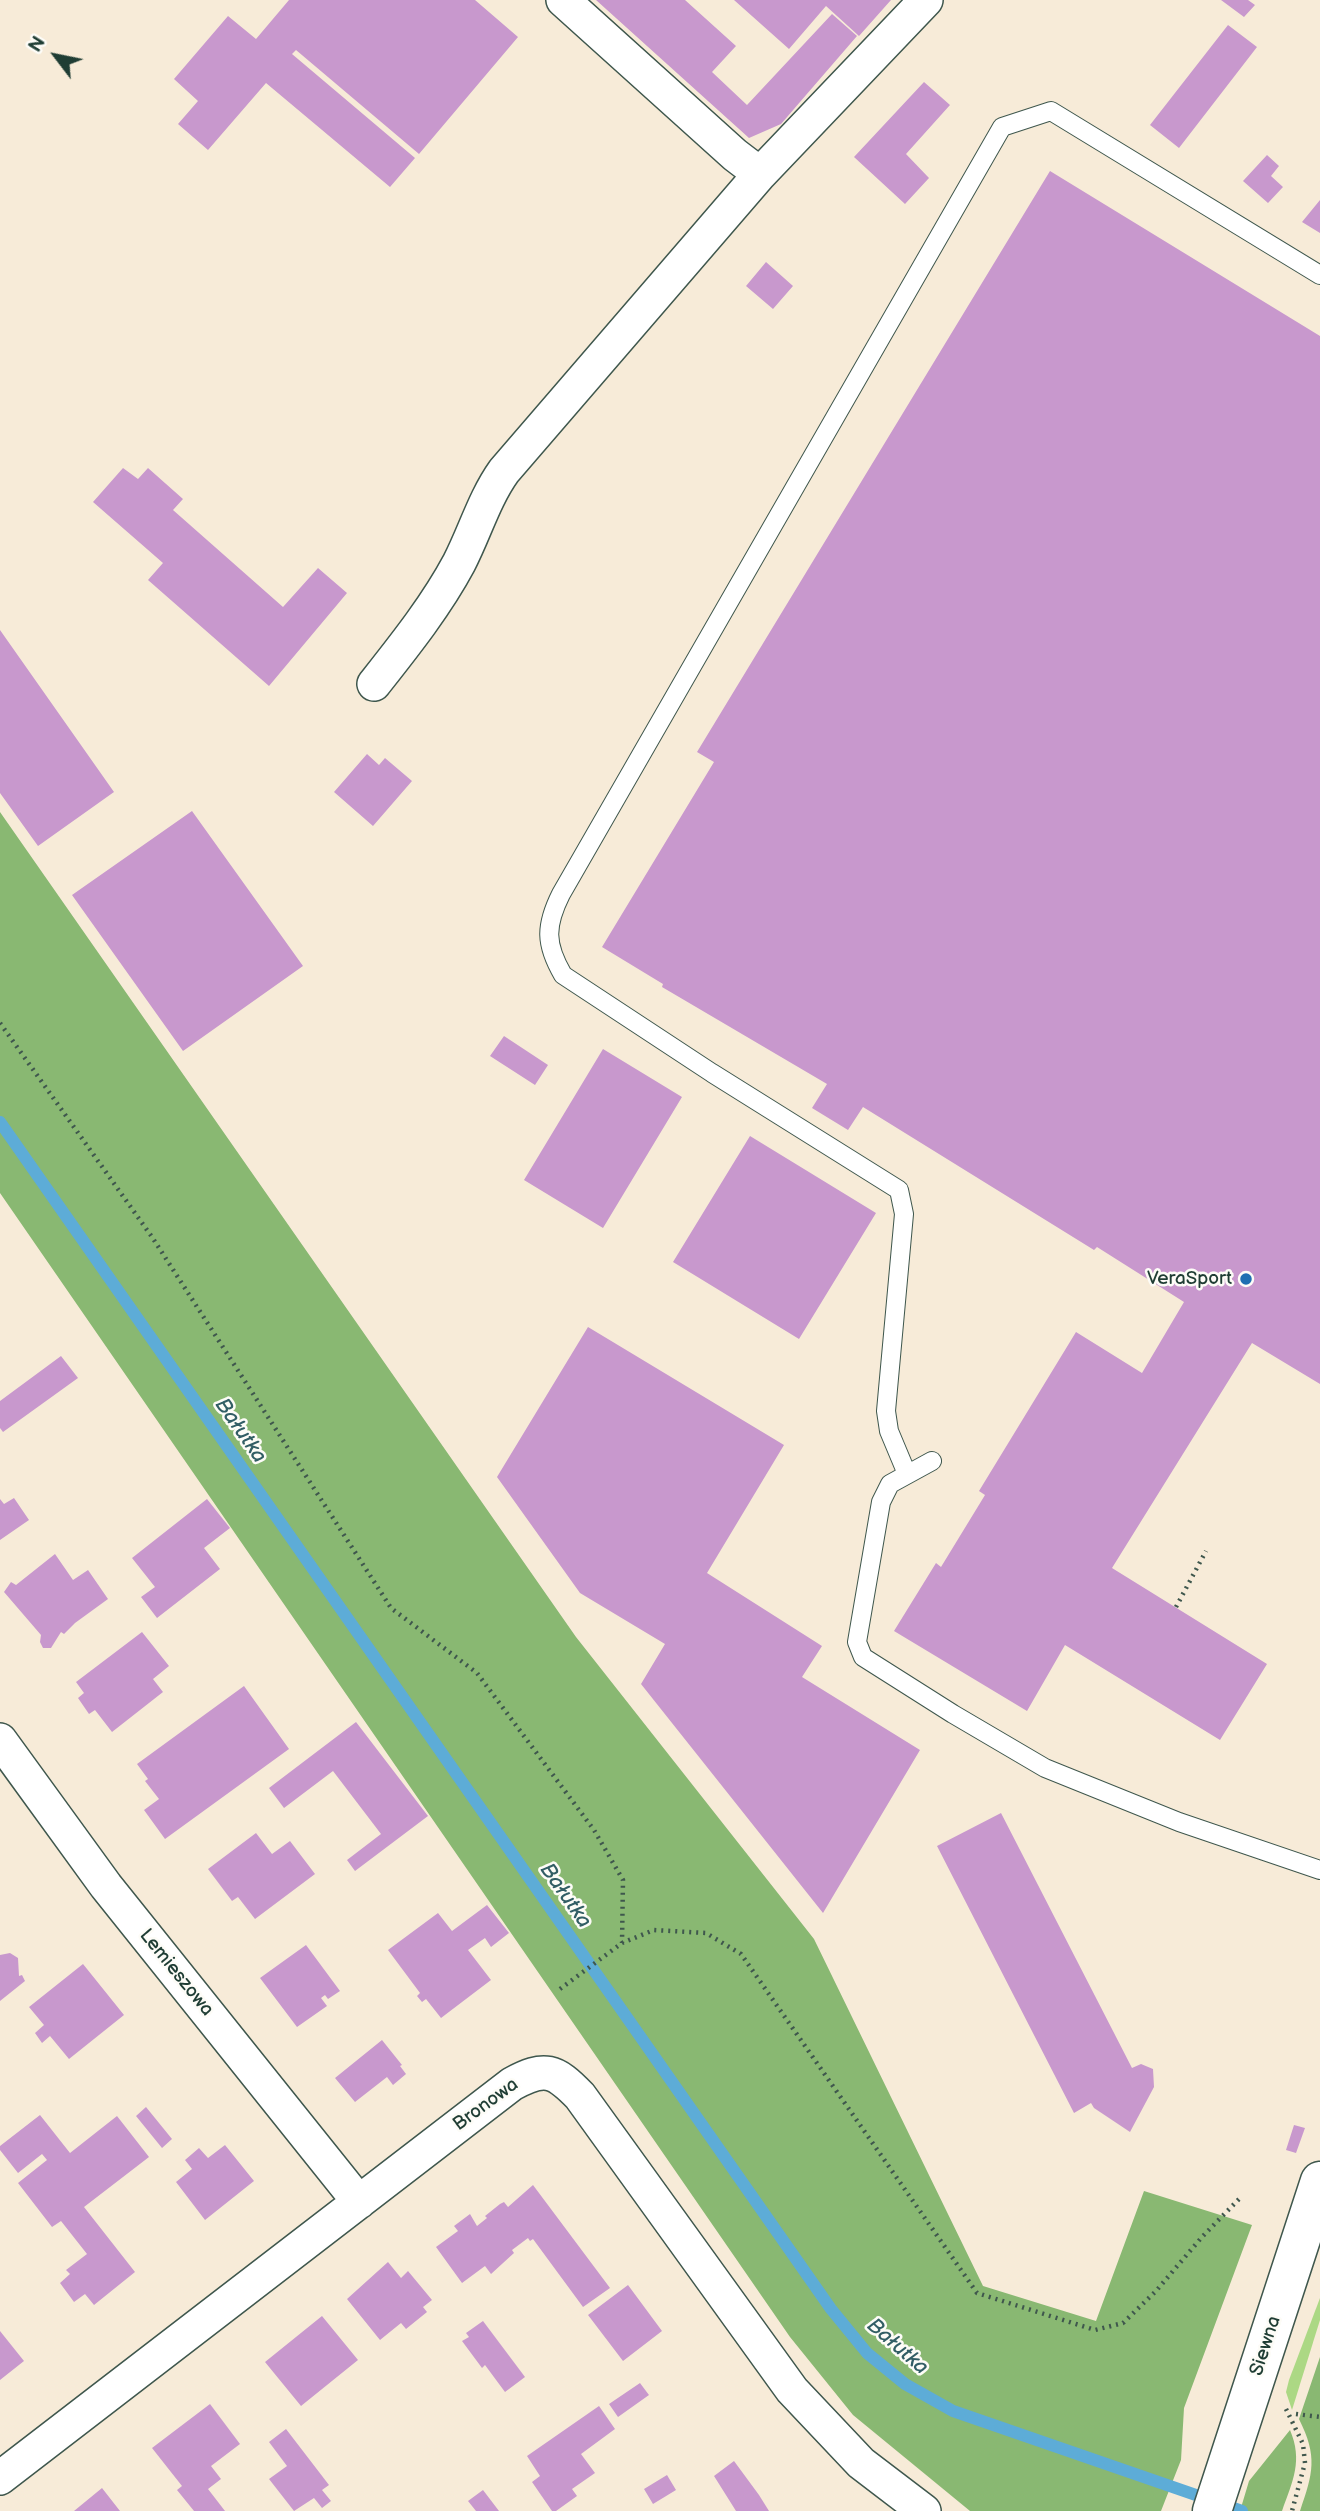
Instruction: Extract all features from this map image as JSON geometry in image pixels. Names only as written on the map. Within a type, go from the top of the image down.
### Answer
[{"type":"street","points":[[563,0],[735,155],[760,174]]},
{"type":"street","points":[[374,684],[412,635],[458,564],[490,491],[504,471],[760,174],[926,0]]},
{"type":"street","name":"Lemieszowa","points":[[0,1740],[106,1886],[359,2202]]},
{"type":"street","name":"Bronowa","points":[[0,2478],[512,2084],[529,2074],[548,2072],[558,2074],[580,2096],[792,2390],[861,2463],[924,2511]]},
{"type":"street","name":"Siewna","points":[[1212,2511],[1320,2181]]},
{"type":"lane","points":[[907,1474],[889,1431],[886,1411],[904,1214],[899,1190],[712,1073],[563,975],[554,959],[549,941],[551,915],[1002,127],[1051,111],[1320,275]]},
{"type":"lane","points":[[932,1461],[890,1484],[881,1502],[857,1642],[863,1657],[1045,1768],[1179,1822],[1320,1870]]},
{"type":"path","points":[[0,1023],[152,1237],[391,1608],[477,1673],[594,1830],[623,1880],[622,1943]]},
{"type":"path","points":[[1176,1607],[1206,1551]]},
{"type":"path","points":[[560,1989],[622,1943],[654,1930],[706,1933],[741,1954],[977,2293],[1095,2330],[1123,2323],[1156,2291],[1240,2198]]},
{"type":"path","points":[[1296,2414],[1320,2417]]},
{"type":"path","points":[[1292,2421],[1303,2444],[1305,2463],[1292,2510]]},
{"type":"green space","points":[[0,812],[576,1637],[814,1939],[983,2286],[1096,2321],[1144,2191],[1252,2225],[1184,2408],[1181,2460],[1161,2511],[970,2511],[853,2415],[790,2337],[0,1193]]},
{"type":"green space","points":[[1320,2298],[1320,2320],[1292,2410],[1286,2392],[1289,2380]]},
{"type":"green space","points":[[1320,2357],[1320,2511],[1300,2511],[1312,2465],[1309,2444],[1299,2419]]},
{"type":"green space","points":[[1290,2430],[1296,2461],[1293,2480],[1282,2511],[1240,2511],[1249,2481]]},
{"type":"building","points":[[289,0],[475,0],[518,37],[419,154],[296,50],[292,54],[415,158],[390,187],[266,83],[208,150],[178,124],[198,101],[174,79],[228,16],[256,39]]},
{"type":"building","points":[[596,0],[685,0],[736,46],[712,72],[747,105],[832,14],[857,36],[781,124],[749,138]]},
{"type":"building","points":[[734,0],[891,0],[859,36],[826,6],[789,49]]},
{"type":"building","points":[[1221,0],[1248,0],[1255,5],[1244,17]]},
{"type":"building","points":[[1228,25],[1257,47],[1179,148],[1150,125]]},
{"type":"building","points":[[924,82],[950,105],[906,154],[929,178],[905,204],[854,157]]},
{"type":"building","points":[[1267,155],[1279,166],[1271,176],[1283,187],[1268,203],[1243,181]]},
{"type":"building","points":[[1050,171],[1320,336],[1320,1384],[1252,1343],[1112,1568],[1267,1664],[1220,1740],[1065,1645],[1027,1711],[894,1631],[936,1563],[941,1567],[985,1495],[979,1491],[1076,1332],[1142,1373],[1184,1302],[1097,1247],[1094,1250],[863,1107],[848,1130],[812,1108],[827,1084],[662,987],[663,984],[602,947],[714,762],[697,752]]},
{"type":"building","points":[[1320,200],[1320,233],[1302,222]]},
{"type":"building","points":[[766,262],[793,286],[773,309],[746,286]]},
{"type":"building","points":[[123,468],[138,479],[148,468],[183,499],[173,510],[283,607],[318,568],[347,593],[269,686],[148,580],[163,563],[93,502]]},
{"type":"building","points":[[0,630],[114,792],[38,846],[0,793]]},
{"type":"building","points":[[367,754],[379,765],[385,758],[412,781],[373,826],[334,792]]},
{"type":"building","points":[[192,811],[303,966],[183,1051],[72,895]]},
{"type":"building","points":[[504,1036],[548,1065],[535,1085],[490,1056]]},
{"type":"building","points":[[603,1049],[682,1097],[603,1228],[524,1180]]},
{"type":"building","points":[[750,1136],[876,1213],[799,1339],[673,1262]]},
{"type":"building","points":[[588,1327],[784,1445],[707,1573],[822,1646],[802,1677],[920,1750],[823,1913],[641,1684],[665,1644],[580,1593],[497,1477]]},
{"type":"building","points":[[61,1356],[78,1378],[3,1432],[0,1428],[0,1401]]},
{"type":"building","points":[[14,1498],[29,1520],[0,1540],[0,1499],[4,1504]]},
{"type":"building","points":[[207,1499],[230,1528],[204,1548],[220,1569],[157,1618],[141,1597],[155,1587],[132,1558]]},
{"type":"building","points":[[55,1554],[73,1580],[88,1570],[108,1599],[64,1634],[61,1632],[51,1648],[43,1648],[41,1635],[4,1592],[11,1582],[16,1585]]},
{"type":"building","points":[[142,1632],[169,1666],[153,1679],[163,1692],[112,1732],[95,1710],[89,1714],[78,1698],[84,1693],[76,1682]]},
{"type":"building","points":[[244,1686],[289,1749],[165,1839],[144,1810],[159,1799],[145,1781],[148,1779],[137,1764]]},
{"type":"building","points":[[356,1722],[428,1816],[355,1871],[347,1860],[381,1834],[333,1771],[284,1808],[269,1788]]},
{"type":"building","points":[[1001,1813],[1132,2068],[1141,2064],[1153,2069],[1154,2087],[1130,2132],[1094,2108],[1091,2103],[1074,2113],[937,1846]]},
{"type":"building","points":[[256,1833],[272,1854],[290,1841],[315,1874],[255,1919],[238,1897],[232,1901],[208,1869]]},
{"type":"building","points":[[487,1905],[509,1933],[491,1947],[485,1938],[468,1950],[491,1980],[441,2018],[426,1999],[422,2002],[417,1996],[420,1993],[388,1950],[438,1913],[452,1931]]},
{"type":"building","points":[[306,1945],[340,1991],[328,1999],[325,1995],[321,1998],[327,2006],[297,2027],[260,1978]]},
{"type":"building","points":[[10,1953],[18,1958],[19,1976],[22,1975],[25,1981],[0,2001],[0,1955]]},
{"type":"building","points":[[83,1964],[124,2015],[69,2059],[50,2036],[42,2043],[35,2033],[44,2025],[29,2007]]},
{"type":"building","points":[[382,2040],[406,2074],[393,2085],[387,2077],[355,2102],[335,2078]]},
{"type":"building","points":[[146,2107],[172,2139],[162,2148],[136,2116]]},
{"type":"building","points":[[40,2115],[70,2153],[117,2116],[149,2157],[84,2207],[135,2272],[94,2305],[85,2294],[74,2302],[60,2283],[70,2274],[66,2270],[87,2254],[61,2221],[52,2227],[18,2183],[47,2160],[42,2154],[18,2173],[0,2150],[0,2146]]},
{"type":"building","points":[[1294,2125],[1305,2128],[1296,2153],[1286,2150]]},
{"type":"building","points":[[225,2145],[254,2181],[205,2220],[176,2182],[192,2169],[185,2160],[199,2148],[208,2158]]},
{"type":"building","points":[[533,2185],[610,2288],[583,2307],[533,2239],[530,2241],[528,2238],[512,2250],[514,2253],[491,2274],[485,2266],[462,2283],[436,2247],[458,2231],[454,2226],[470,2214],[477,2226],[500,2204],[504,2202],[508,2207]]},
{"type":"building","points":[[388,2262],[401,2278],[408,2271],[432,2300],[423,2307],[427,2312],[406,2329],[401,2323],[380,2340],[347,2299]]},
{"type":"building","points":[[628,2285],[662,2331],[623,2361],[588,2315]]},
{"type":"building","points":[[322,2316],[358,2360],[301,2406],[265,2362]]},
{"type":"building","points":[[483,2321],[525,2377],[505,2392],[485,2365],[482,2368],[462,2341],[469,2337],[466,2333]]},
{"type":"building","points":[[0,2331],[24,2361],[0,2380]]},
{"type":"building","points":[[640,2383],[649,2395],[618,2417],[609,2404]]},
{"type":"building","points":[[210,2404],[240,2444],[211,2466],[221,2479],[208,2489],[225,2511],[194,2511],[177,2490],[182,2486],[152,2448]]},
{"type":"building","points":[[599,2406],[615,2429],[581,2454],[595,2473],[572,2489],[577,2496],[552,2511],[532,2482],[540,2476],[527,2456]]},
{"type":"building","points":[[286,2429],[329,2485],[322,2490],[331,2501],[322,2508],[314,2498],[294,2511],[269,2479],[287,2466],[269,2442]]},
{"type":"building","points":[[734,2461],[769,2511],[736,2511],[714,2476]]},
{"type":"building","points":[[667,2475],[676,2490],[653,2504],[644,2489]]},
{"type":"building","points":[[102,2488],[120,2511],[74,2511]]},
{"type":"building","points":[[483,2490],[499,2511],[476,2511],[468,2501]]},
{"type":"waterway","name":"Bałutka","points":[[0,1122],[831,2309],[867,2353],[905,2384],[953,2411],[1242,2511]]},
{"type":"place","name":"VeraSport","points":[[1246,1279]]}]
